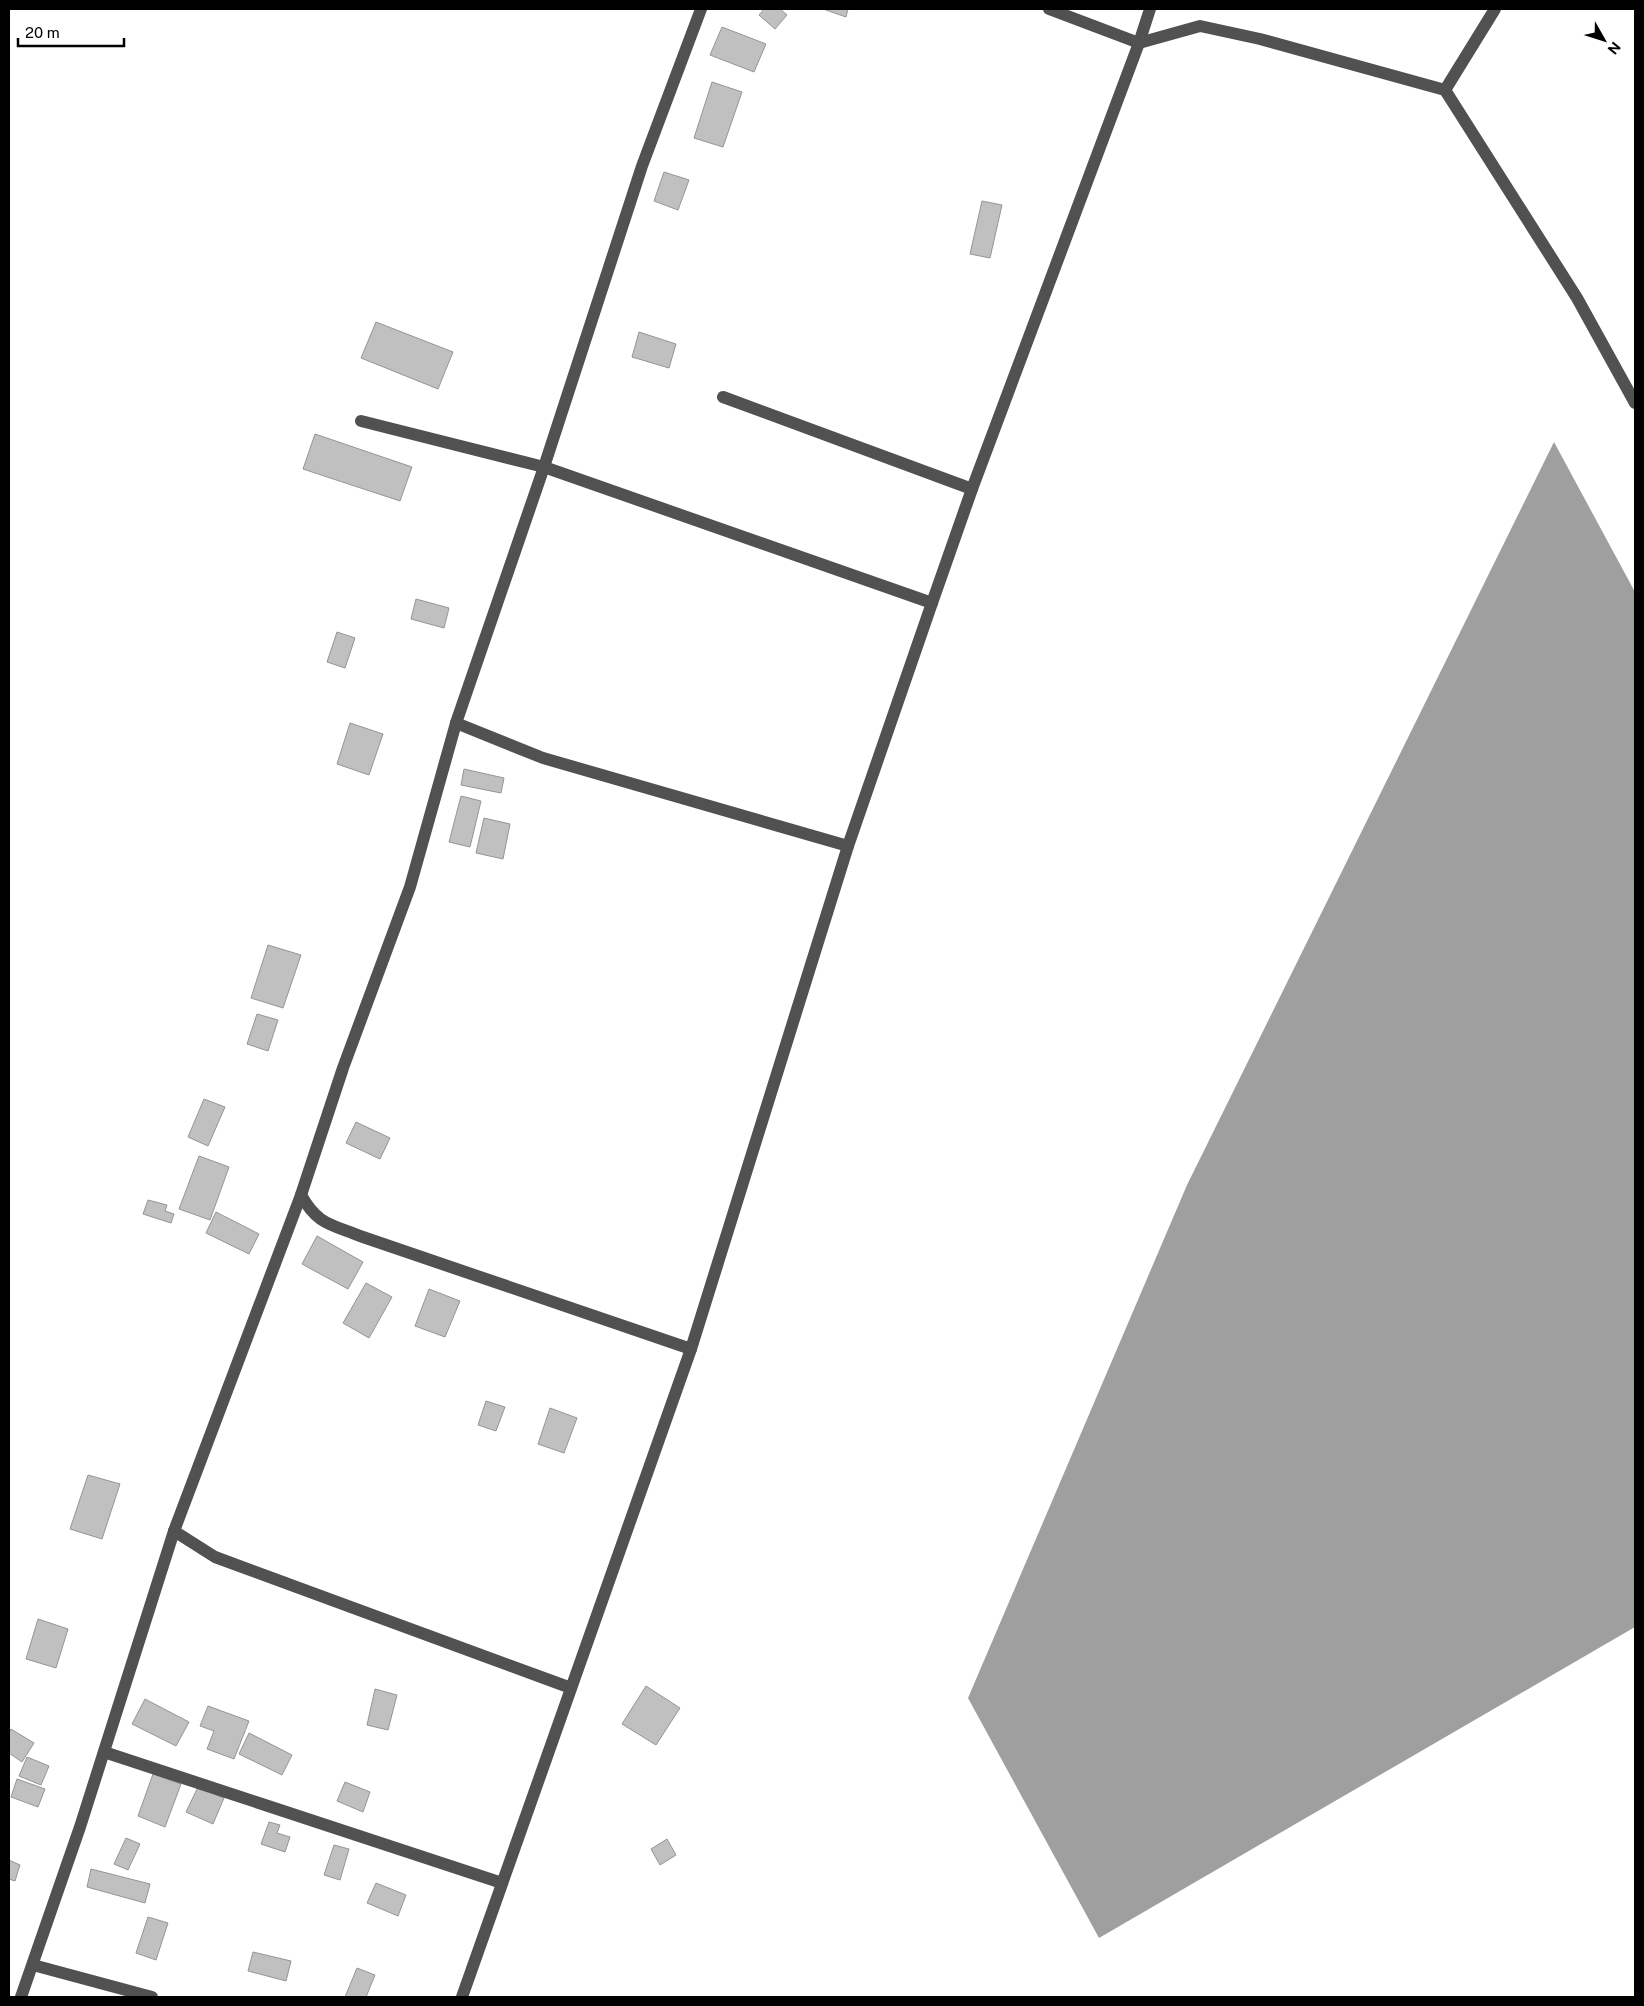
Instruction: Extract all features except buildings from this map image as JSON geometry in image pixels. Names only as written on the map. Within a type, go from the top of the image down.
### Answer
[{"type":"street","points":[[21,1997],[104,1752],[174,1531],[301,1195],[343,1068],[410,887],[456,724],[544,466],[642,166],[701,9]]},
{"type":"street","points":[[1049,9],[1139,43],[1200,26],[1260,40],[1445,90],[1577,298],[1635,403]]},
{"type":"street","points":[[462,1997],[691,1349],[848,846],[932,603],[972,489],[1139,43],[1150,9]]},
{"type":"street","points":[[1445,90],[1495,9]]},
{"type":"street","points":[[723,397],[972,489]]},
{"type":"street","points":[[361,421],[544,466],[932,603]]},
{"type":"street","points":[[456,724],[484,733],[543,758],[848,846]]},
{"type":"street","points":[[301,1195],[308,1209],[320,1220],[344,1230],[691,1349]]},
{"type":"street","points":[[174,1531],[215,1557],[570,1688]]},
{"type":"street","points":[[104,1752],[502,1883]]},
{"type":"street","points":[[33,1965],[152,1997]]},
{"type":"shaded area","points":[[1554,442],[1635,592],[1635,1627],[1099,1938],[968,1698],[1187,1185]]}]
